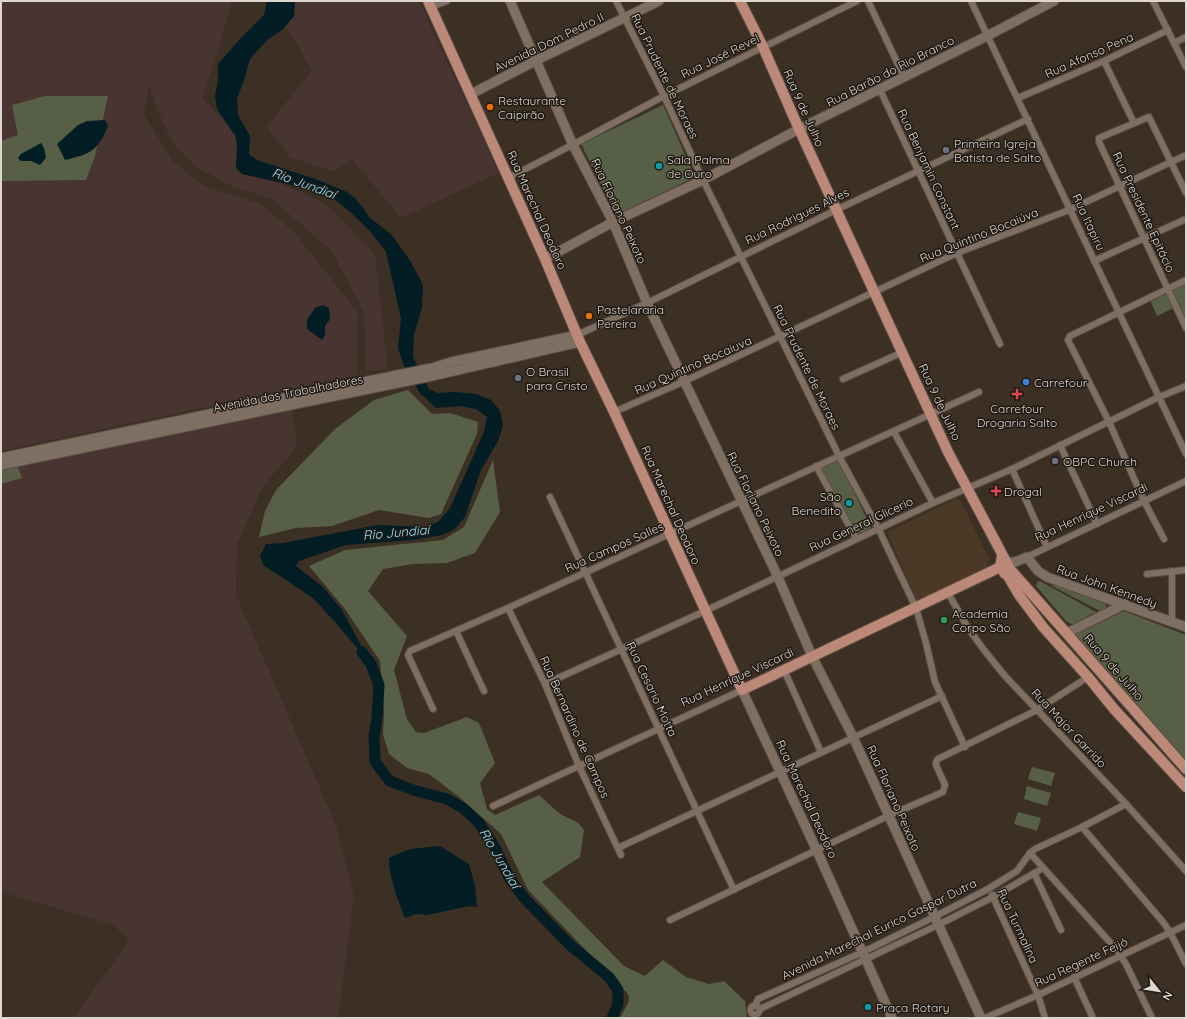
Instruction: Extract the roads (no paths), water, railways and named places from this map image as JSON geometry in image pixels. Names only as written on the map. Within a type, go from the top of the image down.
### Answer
[{"type":"main road","name":"Rua Floriano Peixoto","points":[[510,1],[573,145],[613,222],[647,303],[777,575],[812,656],[853,737],[890,816],[981,1018]]},
{"type":"main road","name":"Avenida Dom Pedro II","points":[[471,94],[537,60],[659,1]]},
{"type":"main road","name":"Rua 9 de Julho","points":[[740,1],[763,47],[836,210],[931,414],[1008,565],[1024,603],[1114,709],[1186,787]]},
{"type":"main road","name":"Rua Barão do Rio Branco","points":[[545,259],[613,222],[703,180],[799,129],[988,36],[1054,1]]},
{"type":"main road","name":"Rua Marechal Deodoro","points":[[430,4],[545,259],[579,339],[817,851],[892,1018]]},
{"type":"main road","name":"Avenida dos Trabalhadores","points":[[1,458],[432,372],[451,362],[579,339]]},
{"type":"main road","name":"Avenida dos Trabalhadores","points":[[1,465],[396,379]]},
{"type":"main road","name":"Rua Henrique Viscardi","points":[[1008,565],[1027,557]]},
{"type":"main road","name":"Rua John Kennedy","points":[[1027,557],[1038,571],[1047,577],[1186,627]]},
{"type":"main road","name":"Rua 9 de Julho","points":[[1008,565],[1186,769]]},
{"type":"main road","points":[[992,572],[1000,567],[1008,565]]},
{"type":"main road","points":[[992,572],[1001,572],[1008,565]]},
{"type":"main road","name":"Rua Henrique Viscardi","points":[[742,690],[992,572]]},
{"type":"main road","points":[[1106,613],[1110,607],[1107,598]]},
{"type":"main road","points":[[1024,603],[1035,609],[1054,631],[1062,634],[1067,633],[1125,604]]},
{"type":"street","points":[[430,4],[446,1]]},
{"type":"street","name":"Rua Prudente de Moraes","points":[[616,1],[664,96],[703,180],[780,337],[839,456],[878,528],[916,608],[926,643],[934,682],[965,746]]},
{"type":"street","name":"Rua José Revel","points":[[508,178],[664,96],[857,1]]},
{"type":"street","points":[[868,1],[904,77]]},
{"type":"street","name":"Rua Itapiru","points":[[971,1],[1186,454]]},
{"type":"street","points":[[1153,1],[1186,67]]},
{"type":"street","name":"Rua Afonso Pena","points":[[1018,98],[1104,61],[1168,30]]},
{"type":"street","points":[[1174,43],[1186,37]]},
{"type":"street","points":[[1104,61],[1134,124],[1149,117],[1186,193]]},
{"type":"street","name":"Rua Benjamin Constant","points":[[880,90],[1000,344]]},
{"type":"street","name":"Rua Rodrigues Alves","points":[[579,339],[740,256],[1028,119]]},
{"type":"street","name":"Rua Presidente Epitácio","points":[[1134,124],[1099,138],[1099,142],[1186,328]]},
{"type":"street","name":"Rua Quintino Bocaiúva","points":[[780,337],[957,253],[1070,210],[1186,155]]},
{"type":"street","points":[[1094,261],[1186,219]]},
{"type":"street","points":[[1164,539],[1144,501],[1109,422],[1068,342],[1070,336],[1186,280]]},
{"type":"street","name":"Rua Quintino Bocaiuva","points":[[614,412],[780,337]]},
{"type":"street","points":[[843,379],[903,352]]},
{"type":"street","name":"Rua General Glicerio","points":[[545,684],[856,538],[1012,468],[1159,397],[1186,386]]},
{"type":"street","name":"Rua Campos Salles","points":[[433,709],[408,655],[410,651],[508,608],[979,392]]},
{"type":"street","points":[[894,432],[933,503]]},
{"type":"street","points":[[1060,445],[1097,524]]},
{"type":"street","points":[[816,466],[856,538]]},
{"type":"street","points":[[1012,468],[1047,547]]},
{"type":"street","name":"Rua Henrique Viscardi","points":[[1027,557],[1186,481]]},
{"type":"street","name":"Rua Cesario Motta","points":[[550,497],[734,890]]},
{"type":"street","points":[[1147,574],[1186,570]]},
{"type":"street","points":[[1172,572],[1172,623]]},
{"type":"street","name":"Rua Major Garrido","points":[[948,592],[968,628],[1005,676],[1186,870]]},
{"type":"street","name":"Rua Bernardino de Campos","points":[[508,608],[545,684],[579,766],[621,855]]},
{"type":"street","points":[[456,631],[484,691]]},
{"type":"street","points":[[784,670],[821,752]]},
{"type":"street","points":[[670,920],[943,792],[945,785],[936,762],[941,758],[1037,710],[1088,677]]},
{"type":"street","name":"Rua Henrique Viscardi","points":[[493,806],[742,690]]},
{"type":"street","points":[[618,848],[779,771],[942,696]]},
{"type":"street","name":"Avenida Marechal Eurico Gaspar Dutra","points":[[936,921],[1016,871],[1030,853],[1043,844],[1082,827],[1126,804]]},
{"type":"street","points":[[1082,827],[1163,922],[1170,932],[1186,964]]},
{"type":"street","points":[[1030,853],[1121,956],[1152,1018]]},
{"type":"street","name":"Avenida Marechal Eurico Gaspar Dutra","points":[[757,1011],[864,955],[936,921],[993,897],[1043,868]]},
{"type":"street","points":[[1034,873],[1061,930]]},
{"type":"street","name":"Rua Turmalina","points":[[988,889],[1038,995],[1045,1018]]},
{"type":"street","name":"Rua Regente Feijó","points":[[985,1018],[1038,995],[1186,925]]},
{"type":"street","name":"Avenida Marechal Eurico Gaspar Dutra","points":[[757,1011],[758,999],[864,955]]},
{"type":"street","points":[[808,977],[811,984]]},
{"type":"street","points":[[1074,977],[1093,1018]]},
{"type":"street","points":[[763,997],[767,1006]]},
{"type":"street","points":[[752,1018],[757,1011]]},
{"type":"water","points":[[267,1],[295,1],[294,16],[282,30],[267,40],[250,59],[237,99],[238,115],[250,136],[249,154],[257,160],[318,180],[347,192],[355,198],[370,218],[391,234],[411,262],[423,285],[422,307],[414,335],[413,357],[429,389],[438,393],[454,392],[476,394],[491,400],[500,411],[503,426],[498,441],[481,470],[465,517],[455,529],[443,535],[412,540],[346,545],[299,561],[296,566],[323,587],[342,610],[371,664],[314,599],[264,566],[260,556],[266,544],[283,543],[378,525],[425,527],[438,522],[450,508],[484,432],[487,417],[476,409],[460,406],[436,408],[420,393],[404,366],[398,348],[401,318],[386,252],[370,231],[327,193],[242,174],[236,168],[237,145],[235,135],[217,109],[215,96],[218,81],[218,64],[264,15]]},
{"type":"water","points":[[105,120],[108,126],[97,146],[81,156],[65,160],[57,144],[78,125],[87,121]]},
{"type":"water","points":[[41,143],[44,148],[46,158],[40,165],[31,161],[21,161],[18,158],[21,154]]},
{"type":"water","points":[[323,305],[329,308],[330,319],[325,326],[325,335],[322,340],[307,329],[307,320],[315,308]]},
{"type":"water","points":[[440,846],[469,864],[475,886],[477,907],[469,906],[427,915],[416,914],[405,918],[392,880],[389,858],[410,849]]},
{"type":"waterway","name":"Rio Jundiaí","points":[[362,652],[371,664],[379,685],[377,719],[374,736],[375,761],[381,770],[390,781],[413,790],[447,799],[463,808],[479,823],[494,846],[510,879],[525,899],[570,945],[609,977],[618,990],[618,1004],[612,1018]]},
{"type":"place","name":"Restaurante Caipirão","points":[[490,107]]},
{"type":"place","name":"Primeira Igreja Batista de Salto","points":[[946,150]]},
{"type":"place","name":"Sala Palma de Ouro","points":[[659,166]]},
{"type":"place","name":"Pastelararia Pereira","points":[[589,316]]},
{"type":"place","name":"O Brasil para Cristo","points":[[518,378]]},
{"type":"place","name":"Carrefour","points":[[1026,382]]},
{"type":"place","name":"Carrefour Drogaria Salto","points":[[1017,394]]},
{"type":"place","name":"OBPC Church","points":[[1055,461]]},
{"type":"place","name":"Drogal","points":[[996,491]]},
{"type":"place","name":"São Benedito","points":[[849,503]]},
{"type":"place","name":"Academia Corpo São","points":[[944,620]]},
{"type":"place","name":"Praça Rotary","points":[[868,1007]]}]
